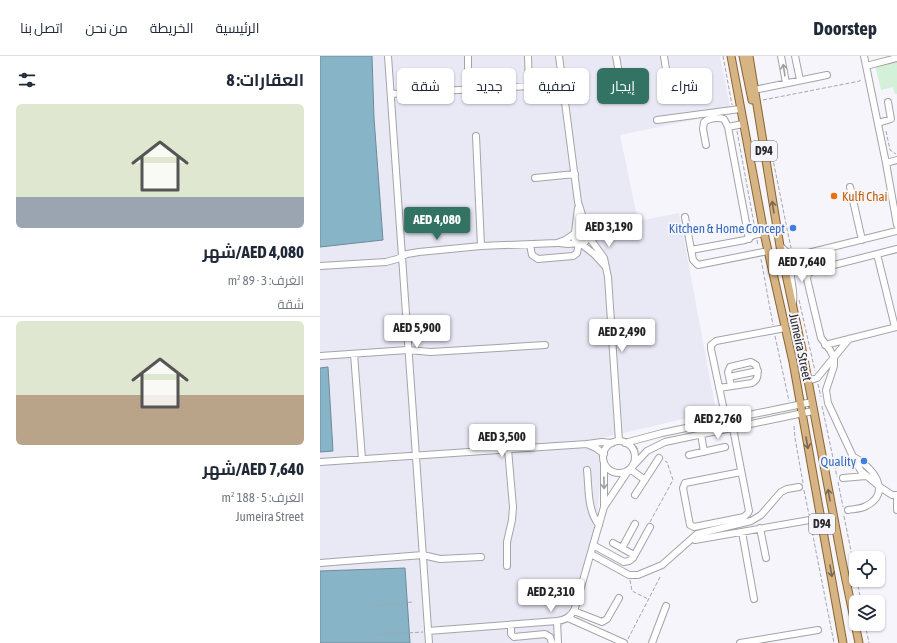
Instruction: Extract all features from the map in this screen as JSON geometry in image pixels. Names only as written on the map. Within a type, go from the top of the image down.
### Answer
[{"type":"main road","name":"Jumeira Street","points":[[731,56],[737,107],[743,124],[760,234],[768,251],[785,328],[802,413],[843,643]]},
{"type":"main road","points":[[743,56],[750,96],[759,118]]},
{"type":"main road","name":"Jumeira Street","points":[[749,56],[780,246],[859,643]]},
{"type":"street","points":[[388,56],[429,643]]},
{"type":"street","points":[[468,56],[468,68]]},
{"type":"street","points":[[528,56],[528,68]]},
{"type":"street","points":[[559,56],[561,68]]},
{"type":"street","points":[[616,56],[618,68]]},
{"type":"street","points":[[664,56],[666,68]]},
{"type":"street","points":[[781,56],[786,83]]},
{"type":"street","points":[[795,56],[800,80]]},
{"type":"street","points":[[864,56],[896,208],[897,225]]},
{"type":"street","points":[[866,66],[897,58]]},
{"type":"street","points":[[754,90],[827,75]]},
{"type":"street","points":[[391,94],[462,90]]},
{"type":"street","points":[[878,123],[891,119],[888,102]]},
{"type":"street","points":[[320,266],[386,262],[413,253],[481,246],[557,243],[568,244],[587,241],[588,234],[578,202],[566,104]]},
{"type":"street","points":[[657,120],[717,112],[737,107]]},
{"type":"street","points":[[706,145],[703,126],[706,121],[720,118],[725,120],[728,127],[749,239]]},
{"type":"street","points":[[728,127],[743,124]]},
{"type":"street","points":[[476,136],[481,246]]},
{"type":"street","points":[[886,163],[897,160]]},
{"type":"street","points":[[535,178],[575,174]]},
{"type":"street","points":[[850,187],[862,240]]},
{"type":"street","points":[[578,202],[574,239],[594,254],[606,267]]},
{"type":"street","points":[[685,217],[693,260],[698,265],[768,251]]},
{"type":"street","points":[[557,243],[568,239],[582,229],[588,234],[602,253],[609,287],[622,442]]},
{"type":"street","points":[[792,304],[794,292],[791,268],[794,260],[800,256],[897,231]]},
{"type":"street","points":[[691,250],[749,239],[760,234]]},
{"type":"street","points":[[530,245],[532,255],[538,259],[574,256],[577,253],[579,243]]},
{"type":"street","points":[[780,246],[784,251],[800,256]]},
{"type":"street","points":[[826,390],[834,358],[830,350],[825,345],[820,334],[807,279],[808,274],[814,270],[897,248]]},
{"type":"street","points":[[825,345],[896,327],[877,254]]},
{"type":"street","points":[[741,472],[685,483],[683,488],[690,525],[694,527],[744,517],[748,515],[749,511],[733,427],[719,388],[711,349],[712,343],[785,328]]},
{"type":"street","points":[[808,381],[817,378],[849,339]]},
{"type":"street","points":[[320,356],[408,350],[431,352],[545,345]]},
{"type":"street","points":[[354,354],[362,458]]},
{"type":"street","points":[[719,388],[731,386],[754,382],[758,378],[756,365],[753,363],[730,367],[728,370],[731,386]]},
{"type":"street","points":[[729,377],[758,371]]},
{"type":"street","points":[[817,378],[823,383],[826,390],[828,403],[858,467],[866,476],[880,487],[892,495],[897,495],[897,510]]},
{"type":"street","points":[[320,462],[416,454],[622,442],[812,402]]},
{"type":"street","points":[[587,444],[596,448],[604,457],[608,469],[612,472],[623,473],[658,444],[813,411]]},
{"type":"street","points":[[701,434],[704,452]]},
{"type":"street","points":[[604,507],[635,462],[632,448],[622,442]]},
{"type":"street","points":[[428,631],[557,621],[568,618],[574,611],[604,507],[604,457],[605,450],[612,443]]},
{"type":"street","points":[[688,455],[725,447]]},
{"type":"street","points":[[507,566],[507,542],[512,520],[513,507],[508,449]]},
{"type":"street","points":[[848,510],[861,508],[870,504],[877,496],[880,487],[870,468],[862,461],[852,456]]},
{"type":"street","points":[[636,495],[659,458]]},
{"type":"street","points":[[630,468],[645,480]]},
{"type":"street","points":[[587,470],[591,509],[594,518],[599,525]]},
{"type":"street","points":[[843,478],[866,476]]},
{"type":"street","points":[[591,554],[632,576],[638,575],[662,565],[697,534],[754,520],[781,492],[787,489],[802,486]]},
{"type":"street","points":[[695,540],[821,518]]},
{"type":"street","points":[[622,548],[635,524]]},
{"type":"street","points":[[619,570],[624,562],[629,561],[634,555],[650,527]]},
{"type":"street","points":[[760,528],[766,558]]},
{"type":"street","points":[[742,532],[754,599]]},
{"type":"street","points":[[613,543],[634,555]]},
{"type":"street","points":[[594,545],[624,562]]},
{"type":"street","points":[[320,563],[423,555],[440,559],[482,558]]},
{"type":"street","points":[[574,611],[602,622],[606,621],[619,598]]},
{"type":"street","points":[[652,643],[666,606]]},
{"type":"street","points":[[568,618],[625,643]]},
{"type":"street","points":[[557,621],[558,643]]},
{"type":"street","points":[[510,625],[512,636],[521,640],[545,634],[550,637],[552,643]]},
{"type":"street","points":[[740,643],[818,630]]},
{"type":"path","points":[[723,56],[737,107]]},
{"type":"path","points":[[762,100],[860,81],[860,78]]},
{"type":"path","points":[[738,135],[760,234],[759,253],[787,396],[791,406]]},
{"type":"path","points":[[770,145],[791,254]]},
{"type":"path","points":[[890,150],[897,154]]},
{"type":"path","points":[[799,297],[821,400]]},
{"type":"path","points":[[823,407],[851,551]]},
{"type":"path","points":[[794,426],[802,486],[834,643]]},
{"type":"path","points":[[633,440],[642,456]]},
{"type":"path","points":[[650,527],[648,525],[673,480],[667,462],[659,458]]},
{"type":"path","points":[[632,576],[630,581],[632,591],[649,600]]},
{"type":"path","points":[[625,643],[660,578]]},
{"type":"path","points":[[372,606],[412,602]]},
{"type":"path","points":[[373,635],[428,631]]},
{"type":"path","points":[[866,631],[869,643]]},
{"type":"shaded area","points":[[372,56],[720,56],[731,112],[620,135],[638,221],[679,213],[716,411],[603,438],[597,522],[568,613],[561,629],[562,643],[410,643],[405,568],[320,571],[320,247],[346,244],[374,118]]},
{"type":"green space","points":[[897,60],[897,94],[895,94],[893,87],[881,90],[875,65]]},
{"type":"water","points":[[320,56],[372,56],[374,118],[383,240],[320,247]]},
{"type":"water","points":[[328,367],[333,451],[320,452],[320,368]]},
{"type":"water","points":[[405,568],[410,643],[320,643],[320,571]]},
{"type":"place","name":"Kulfi Chai","points":[[834,196]]},
{"type":"place","name":"Kitchen & Home Concept","points":[[793,228]]},
{"type":"place","name":"Quality","points":[[864,461]]}]
